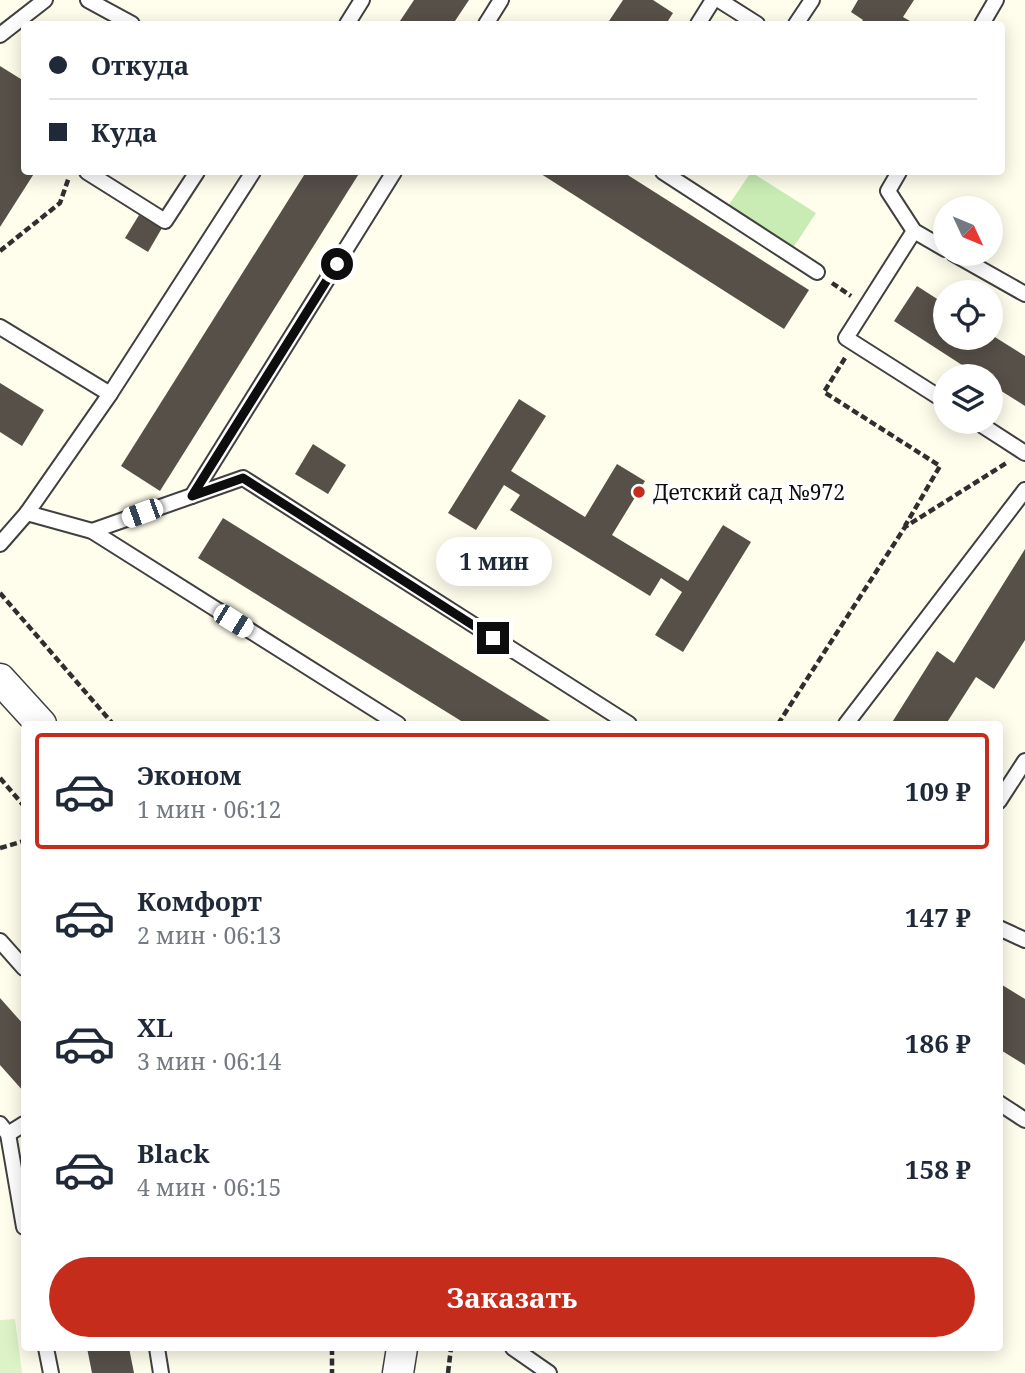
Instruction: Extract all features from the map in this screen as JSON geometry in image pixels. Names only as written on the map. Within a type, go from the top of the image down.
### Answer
[{"type":"street","points":[[0,679],[38,721]]},
{"type":"street","points":[[398,1373],[402,1351]]},
{"type":"lane","points":[[0,36],[45,0]]},
{"type":"lane","points":[[88,0],[126,21]]},
{"type":"lane","points":[[349,21],[362,0]]},
{"type":"lane","points":[[488,21],[501,0]]},
{"type":"lane","points":[[700,21],[713,0]]},
{"type":"lane","points":[[719,0],[752,21]]},
{"type":"lane","points":[[798,21],[812,0]]},
{"type":"lane","points":[[984,21],[996,0]]},
{"type":"lane","points":[[92,175],[165,221],[195,175]]},
{"type":"lane","points":[[0,544],[27,513],[110,394],[251,175]]},
{"type":"lane","points":[[192,496],[392,175]]},
{"type":"lane","points":[[668,175],[817,272]]},
{"type":"lane","points":[[897,175],[888,191],[914,231],[933,242]]},
{"type":"lane","points":[[914,231],[846,338],[933,393]]},
{"type":"lane","points":[[975,266],[1025,294]]},
{"type":"lane","points":[[0,327],[110,394]]},
{"type":"lane","points":[[995,434],[1024,453]]},
{"type":"lane","points":[[92,531],[243,478],[624,721]]},
{"type":"lane","points":[[848,721],[1025,490]]},
{"type":"lane","points":[[27,513],[92,531],[393,721]]},
{"type":"lane","points":[[1003,795],[1025,761]]},
{"type":"lane","points":[[1003,930],[1025,940]]},
{"type":"lane","points":[[0,941],[21,965]]},
{"type":"lane","points":[[1003,1106],[1025,1120]]},
{"type":"lane","points":[[21,1125],[4,1129],[21,1212]]},
{"type":"lane","points":[[47,1351],[51,1373]]},
{"type":"lane","points":[[157,1351],[161,1373]]},
{"type":"lane","points":[[517,1351],[549,1373]]},
{"type":"path","points":[[0,251],[60,203],[70,175]]},
{"type":"path","points":[[817,272],[866,306]]},
{"type":"path","points":[[780,721],[905,527],[940,466],[824,392],[855,343]]},
{"type":"path","points":[[905,527],[1024,453]]},
{"type":"path","points":[[0,593],[110,721]]},
{"type":"path","points":[[0,778],[21,802]]},
{"type":"path","points":[[0,848],[21,842]]},
{"type":"path","points":[[332,1351],[332,1373]]},
{"type":"path","points":[[448,1373],[451,1351]]},
{"type":"green space","points":[[749,175],[756,175],[816,213],[793,248],[728,206]]},
{"type":"green space","points":[[15,1319],[22,1373],[0,1373],[0,1320]]},
{"type":"building","points":[[414,0],[469,0],[455,21],[400,21]]},
{"type":"building","points":[[623,0],[653,0],[673,13],[668,21],[609,21]]},
{"type":"building","points":[[858,0],[914,0],[903,17],[910,21],[862,21],[851,12]]},
{"type":"building","points":[[0,66],[21,79],[21,175],[33,175],[0,227]]},
{"type":"building","points":[[304,175],[358,175],[160,491],[121,466]]},
{"type":"building","points":[[543,175],[628,175],[809,290],[784,329]]},
{"type":"building","points":[[139,215],[162,228],[148,252],[125,238]]},
{"type":"building","points":[[917,286],[933,296],[933,346],[894,321]]},
{"type":"building","points":[[1003,342],[1025,356],[1025,406],[1003,392],[1003,364],[960,364],[939,350],[1003,350]]},
{"type":"building","points":[[0,383],[44,410],[22,446],[0,432]]},
{"type":"building","points":[[519,399],[546,416],[511,471],[585,517],[617,464],[645,481],[612,535],[688,581],[723,525],[751,542],[683,652],[655,635],[682,592],[661,578],[650,596],[510,510],[520,495],[504,485],[476,530],[448,513]]},
{"type":"building","points":[[313,444],[346,465],[328,494],[295,474]]},
{"type":"building","points":[[223,518],[550,721],[461,721],[198,558]]},
{"type":"building","points":[[1025,549],[1025,640],[994,689],[976,677],[948,721],[893,721],[937,651],[954,663]]},
{"type":"building","points":[[1003,985],[1025,999],[1025,1065],[1003,1051]]},
{"type":"building","points":[[0,998],[21,1022],[21,1089],[0,1065]]},
{"type":"building","points":[[88,1351],[130,1351],[134,1373],[92,1373]]},
{"type":"place","name":"Детский сад №972","points":[[639,492]]},
{"type":"route","points":[[337,264],[192,496],[243,478],[493,638]]}]
